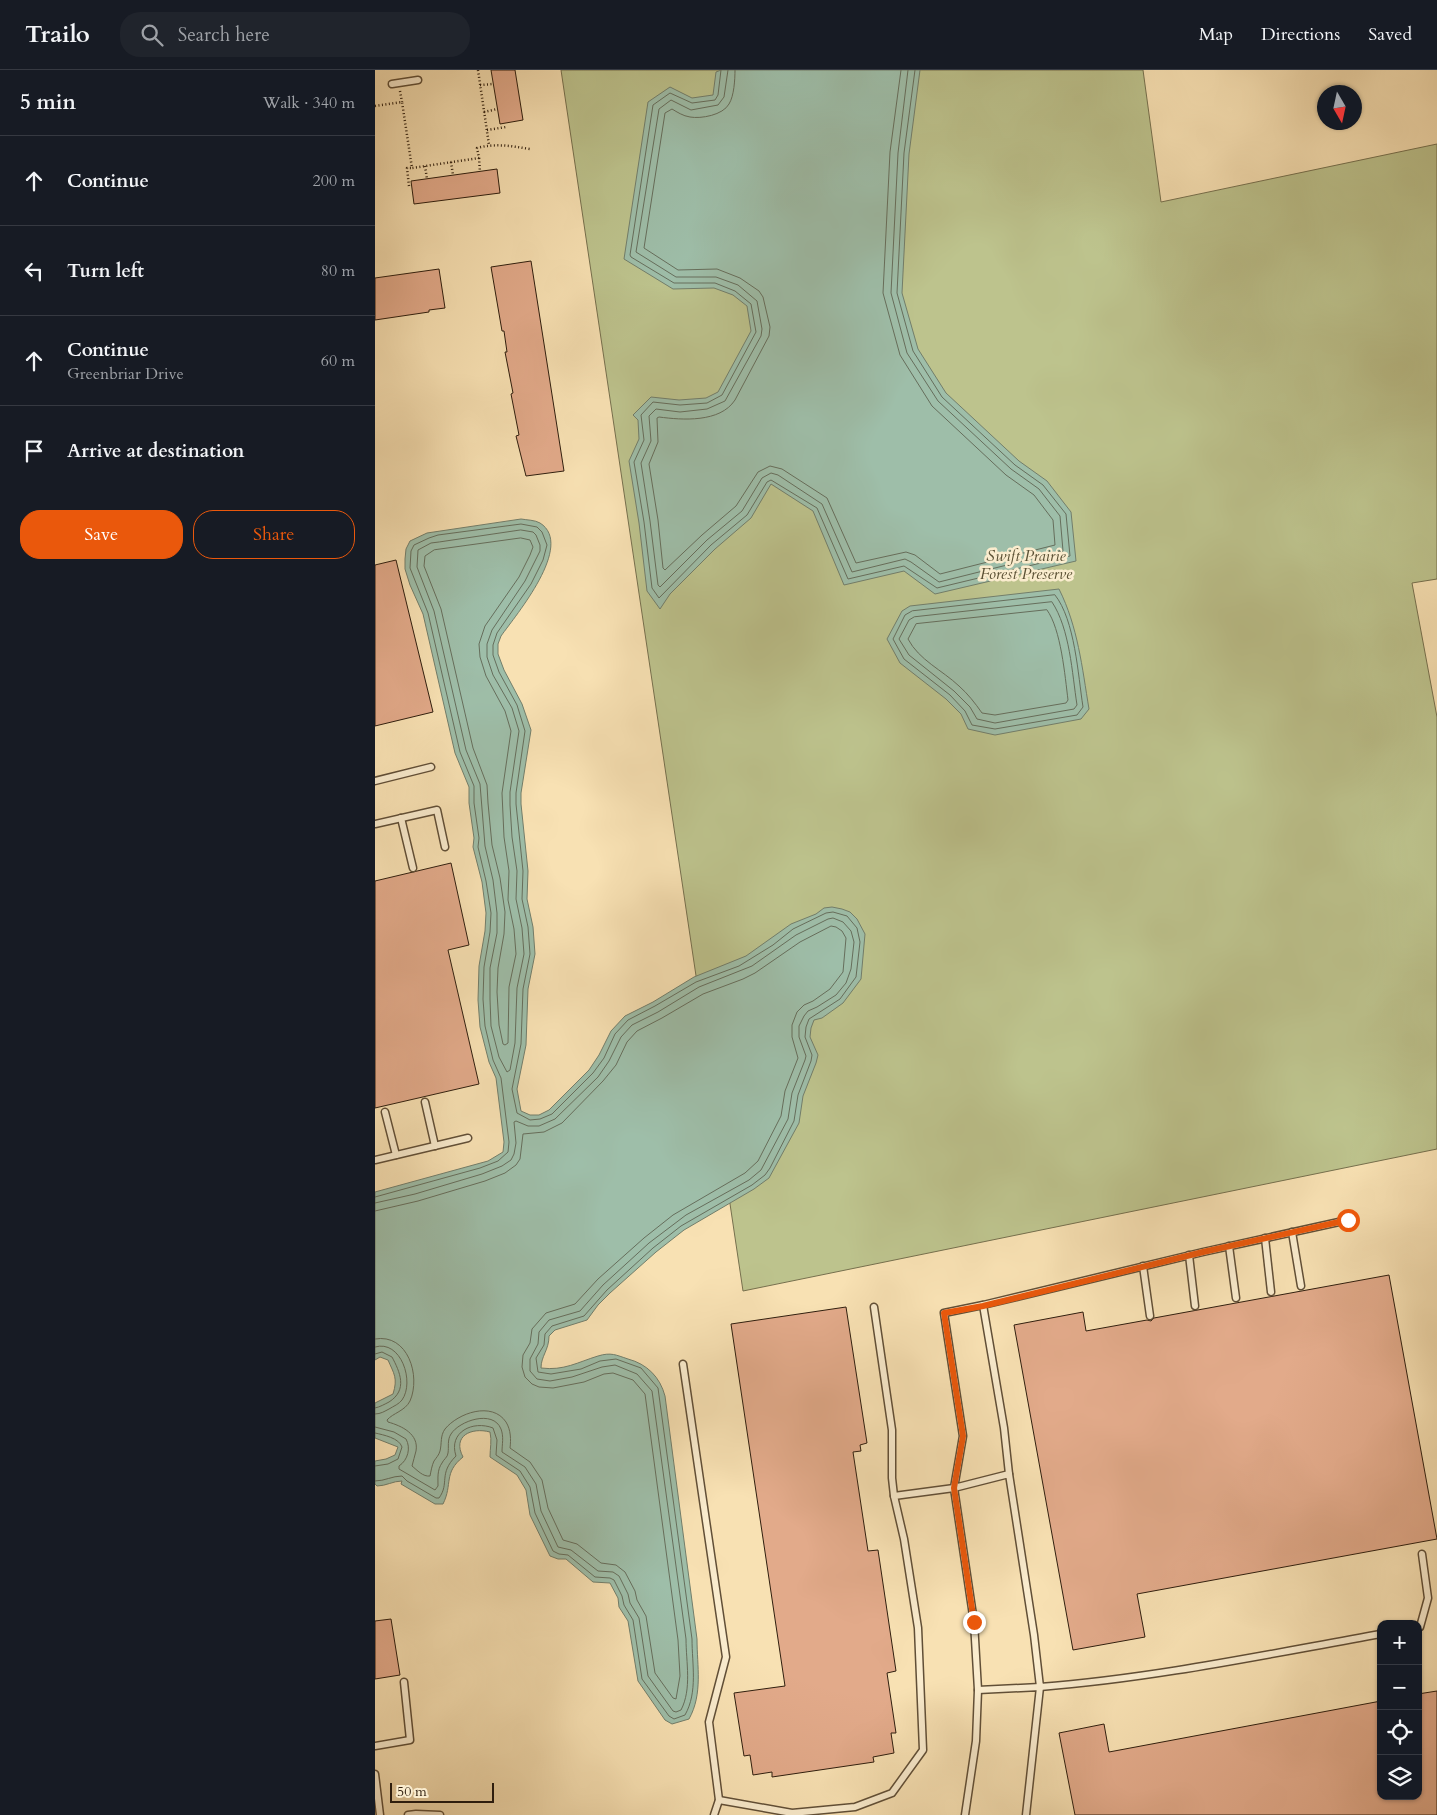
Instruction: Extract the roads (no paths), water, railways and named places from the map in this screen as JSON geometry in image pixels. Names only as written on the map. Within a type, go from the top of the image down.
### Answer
[{"type":"lane","points":[[393,84],[418,80]]},
{"type":"lane","points":[[375,781],[431,767]]},
{"type":"lane","points":[[375,824],[437,810],[445,847]]},
{"type":"lane","points":[[401,818],[413,868]]},
{"type":"lane","points":[[425,1102],[435,1146]]},
{"type":"lane","points":[[385,1112],[396,1155]]},
{"type":"lane","points":[[375,1160],[469,1138]]},
{"type":"lane","points":[[965,1815],[976,1741],[978,1690],[974,1622],[954,1488],[963,1436],[944,1313],[983,1306],[1189,1255],[1348,1220]]},
{"type":"lane","points":[[1292,1232],[1301,1286]]},
{"type":"lane","points":[[1265,1238],[1271,1292]]},
{"type":"lane","points":[[1229,1246],[1236,1298]]},
{"type":"lane","points":[[1189,1255],[1195,1306]]},
{"type":"lane","points":[[1143,1266],[1150,1316]]},
{"type":"lane","points":[[983,1306],[1004,1428],[1040,1687],[1026,1815]]},
{"type":"lane","points":[[719,1800],[792,1813],[855,1807],[892,1793],[923,1750],[919,1628],[904,1539],[891,1478],[892,1430],[874,1307]]},
{"type":"lane","points":[[683,1364],[726,1657],[709,1722],[719,1800],[714,1815]]},
{"type":"lane","points":[[894,1496],[954,1488],[1009,1474]]},
{"type":"lane","points":[[1422,1554],[1428,1598],[1422,1620]]},
{"type":"lane","points":[[978,1690],[1097,1683],[1377,1635]]},
{"type":"lane","points":[[375,1746],[410,1740],[403,1682]]},
{"type":"lane","points":[[375,1774],[380,1815]]},
{"type":"lane","points":[[408,1815],[440,1815]]},
{"type":"water","points":[[721,70],[920,70],[909,154],[902,293],[918,349],[946,393],[1019,461],[1047,481],[1071,512],[1076,561],[935,594],[904,571],[844,585],[813,511],[771,484],[751,518],[715,549],[670,594],[660,609],[647,591],[629,461],[639,439],[638,420],[633,415],[651,397],[679,400],[706,398],[718,392],[751,331],[747,306],[733,295],[714,288],[673,289],[624,259],[648,102],[670,87],[692,98],[713,95],[716,72]]},
{"type":"water","points":[[521,519],[540,523],[549,533],[551,547],[547,563],[539,580],[501,636],[498,644],[498,654],[504,670],[522,704],[531,730],[521,804],[528,871],[527,899],[533,927],[535,954],[528,989],[526,1045],[517,1089],[521,1111],[530,1115],[539,1115],[549,1110],[589,1070],[611,1031],[625,1016],[653,1002],[694,977],[746,956],[791,924],[816,914],[824,908],[832,907],[850,912],[857,919],[865,934],[861,979],[843,1003],[822,1018],[814,1020],[810,1037],[818,1055],[803,1096],[799,1123],[769,1178],[754,1189],[684,1230],[610,1293],[587,1320],[555,1330],[549,1336],[548,1345],[542,1360],[541,1368],[549,1369],[571,1365],[603,1355],[617,1355],[635,1361],[647,1368],[656,1377],[663,1389],[697,1639],[698,1670],[698,1690],[689,1719],[672,1724],[665,1720],[638,1681],[628,1621],[619,1607],[618,1598],[610,1583],[593,1582],[566,1559],[550,1556],[530,1515],[526,1490],[517,1475],[490,1457],[490,1432],[470,1432],[462,1439],[460,1450],[463,1457],[453,1468],[443,1504],[435,1504],[401,1484],[402,1481],[380,1486],[375,1484],[375,1461],[395,1455],[398,1447],[375,1438],[375,1403],[393,1394],[395,1380],[388,1360],[380,1357],[375,1360],[375,1192],[488,1161],[503,1152],[504,1142],[496,1078],[489,1062],[480,1027],[478,1000],[479,966],[486,913],[482,882],[473,847],[474,838],[469,803],[469,787],[455,753],[423,614],[405,569],[406,549],[410,541],[427,533]]},
{"type":"water","points":[[1059,589],[1071,618],[1079,648],[1089,709],[1081,719],[995,735],[968,729],[961,714],[946,699],[900,663],[887,639],[902,611],[910,606]]},
{"type":"park label","name":"Swift Prairie Forest Preserve","points":[[1026,564]]}]
